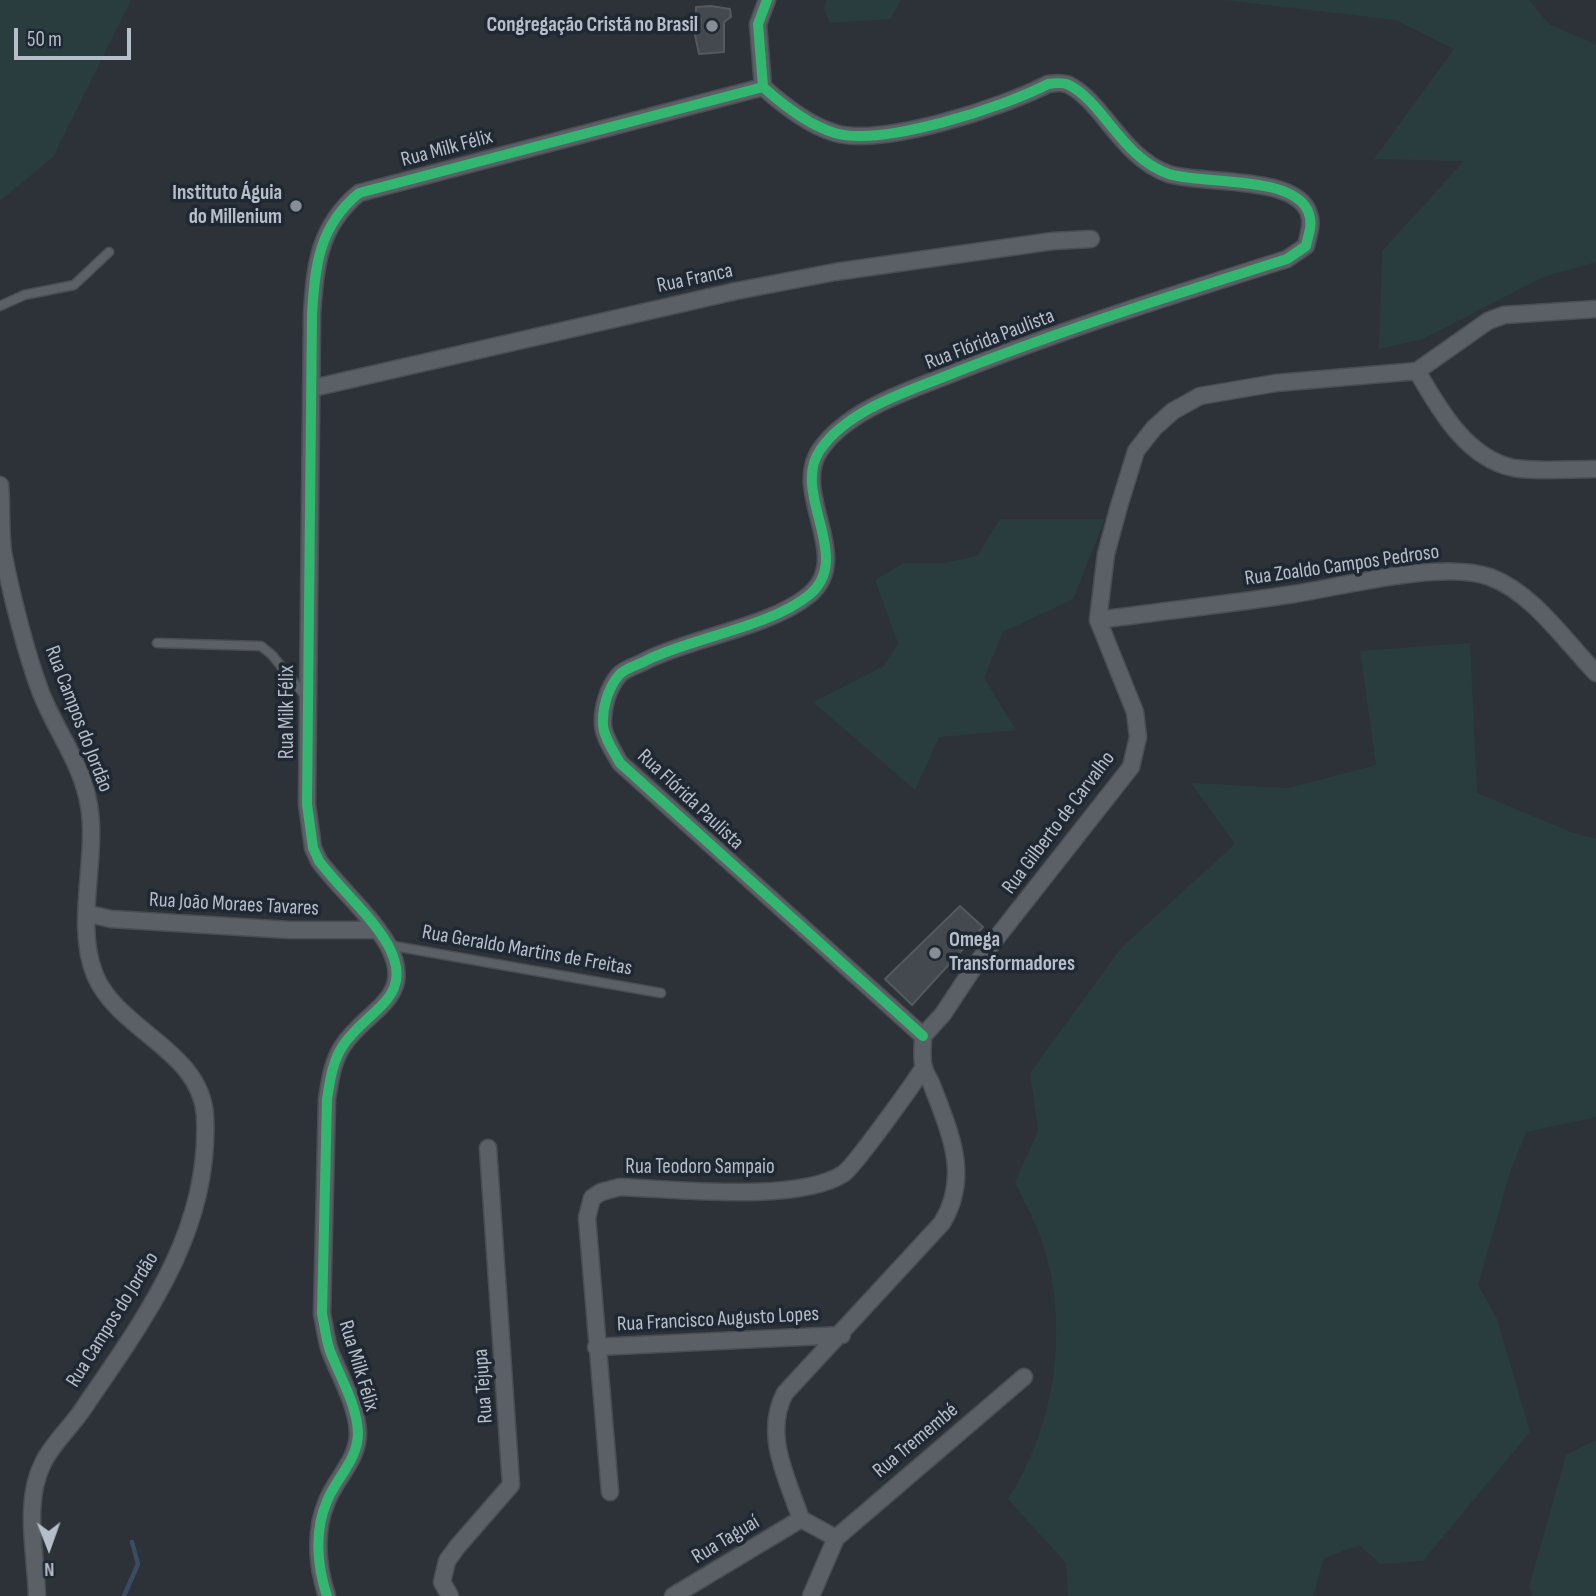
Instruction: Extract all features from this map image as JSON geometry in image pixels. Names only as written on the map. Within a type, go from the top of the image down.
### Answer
[{"type":"street","points":[[763,87],[758,24],[767,0]]},
{"type":"street","name":"Rua Flórida Paulista","points":[[763,87],[783,106],[823,127],[836,133],[856,135],[916,128],[960,118],[1048,85],[1068,84],[1078,91],[1121,141],[1167,173],[1276,189],[1301,202],[1309,211],[1311,223],[1306,246],[1287,259],[1143,304],[987,360],[895,397],[853,420],[828,439],[818,453],[811,471],[812,495],[825,546],[823,575],[811,594],[785,610],[656,656],[620,674],[609,690],[603,727],[620,763],[923,1035]]},
{"type":"street","name":"Rua Milk Félix","points":[[327,1596],[318,1561],[319,1528],[327,1500],[355,1452],[358,1434],[355,1416],[329,1348],[322,1314],[327,1099],[333,1066],[343,1046],[389,999],[396,988],[396,964],[377,930],[327,872],[313,848],[307,804],[306,697],[314,273],[331,221],[359,193],[763,87]]},
{"type":"street","name":"Rua Franca","points":[[313,388],[736,291],[835,272],[1053,241],[1091,239]]},
{"type":"street","name":"Rua Gilberto de Carvalho","points":[[923,1035],[943,1014],[976,964],[1131,767],[1138,737],[1135,712],[1098,620],[1106,554],[1136,451],[1154,428],[1174,411],[1200,396],[1225,390],[1417,371],[1488,321],[1504,315],[1596,309]]},
{"type":"street","points":[[1417,371],[1446,419],[1481,452],[1499,464],[1516,468],[1596,469]]},
{"type":"street","name":"Rua Campos do Jordão","points":[[0,485],[2,549],[34,673],[42,695],[80,770],[90,807],[89,914],[94,973],[104,992],[180,1063],[201,1097],[205,1115],[204,1161],[197,1202],[173,1271],[114,1364],[42,1463],[33,1500],[37,1596]]},
{"type":"street","name":"Rua Zoaldo Campos Pedroso","points":[[1098,620],[1392,577],[1455,571],[1474,573],[1491,578],[1517,592],[1596,673]]},
{"type":"street","name":"Rua João Moraes Tavares","points":[[89,914],[111,919],[290,930],[377,930]]},
{"type":"street","points":[[811,1596],[836,1538],[801,1519],[773,1428],[776,1410],[785,1393],[842,1335],[942,1223],[954,1203],[958,1180],[956,1160],[933,1085],[923,1067],[923,1035]]},
{"type":"street","name":"Rua Teodoro Sampaio","points":[[610,1492],[587,1218],[592,1198],[620,1187],[772,1191],[818,1186],[845,1173],[923,1067]]},
{"type":"street","name":"Rua Tejupa","points":[[450,1596],[442,1582],[447,1561],[510,1485],[488,1148]]},
{"type":"street","name":"Rua Francisco Augusto Lopes","points":[[596,1348],[842,1335]]},
{"type":"street","name":"Rua Tremembé","points":[[836,1538],[1024,1377]]},
{"type":"street","name":"Rua Taguaí","points":[[673,1596],[801,1519]]},
{"type":"lane","points":[[0,306],[24,295],[74,285],[109,252]]},
{"type":"lane","points":[[157,643],[261,646],[272,655],[306,697]]},
{"type":"lane","name":"Rua Geraldo Martins de Freitas","points":[[387,944],[661,993]]},
{"type":"green space","points":[[0,0],[131,0],[53,157],[0,201]]},
{"type":"green space","points":[[826,0],[901,0],[890,19],[830,23],[824,9]]},
{"type":"green space","points":[[1225,0],[1529,0],[1549,24],[1596,45],[1596,262],[1543,277],[1423,339],[1379,349],[1382,251],[1464,161],[1374,159],[1454,49],[1396,20]]},
{"type":"green space","points":[[1000,519],[1105,519],[1073,599],[1003,632],[984,678],[1016,730],[939,737],[915,790],[813,702],[884,666],[898,643],[875,580],[904,563],[944,563],[977,556]]},
{"type":"green space","points":[[1470,643],[1477,793],[1571,832],[1596,839],[1596,1117],[1526,1132],[1510,1172],[1478,1285],[1497,1319],[1530,1432],[1423,1561],[1380,1564],[1360,1545],[1324,1558],[1313,1596],[1068,1596],[1066,1563],[1008,1499],[1037,1442],[1053,1379],[1056,1347],[1056,1315],[1045,1251],[1036,1224],[1015,1182],[1038,1131],[1030,1073],[1121,948],[1235,844],[1191,783],[1288,788],[1376,765],[1360,651]]},
{"type":"green space","points":[[1596,1440],[1596,1596],[1533,1596],[1529,1587],[1566,1455]]},
{"type":"building","name":"Congregação Cristã no Brasil","points":[[696,7],[730,9],[731,17],[724,22],[724,52],[699,54],[694,30],[700,30],[701,18],[696,15]]},
{"type":"building","name":"Omega Transformadores","points":[[960,906],[983,927],[912,1005],[885,979]]},
{"type":"waterway","points":[[124,1596],[138,1564],[132,1542]]},
{"type":"cycle path","points":[[767,0],[758,24],[763,87],[796,114],[815,125],[835,133],[856,136],[911,130],[974,113],[1048,84],[1064,83],[1093,104],[1126,144],[1153,166],[1169,174],[1184,177],[1247,183],[1287,192],[1301,201],[1310,218],[1306,246],[1287,259],[1121,312],[997,356],[882,402],[847,423],[832,435],[820,450],[813,467],[812,486],[825,544],[826,562],[821,580],[809,595],[793,606],[753,624],[666,652],[628,668],[619,675],[609,692],[603,725],[607,740],[620,763],[923,1036]]},
{"type":"cycle path","points":[[327,1596],[319,1561],[320,1524],[331,1493],[354,1452],[358,1433],[351,1402],[329,1347],[322,1314],[327,1099],[330,1079],[342,1047],[385,1002],[393,991],[396,978],[395,963],[381,934],[319,861],[313,848],[307,804],[312,314],[315,279],[322,247],[335,219],[359,193],[763,87]]},
{"type":"place","name":"Congregação Cristã no Brasil","points":[[712,26]]},
{"type":"place","name":"Instituto Águia do Millenium","points":[[296,206]]},
{"type":"place","name":"Omega Transformadores","points":[[935,953]]}]
